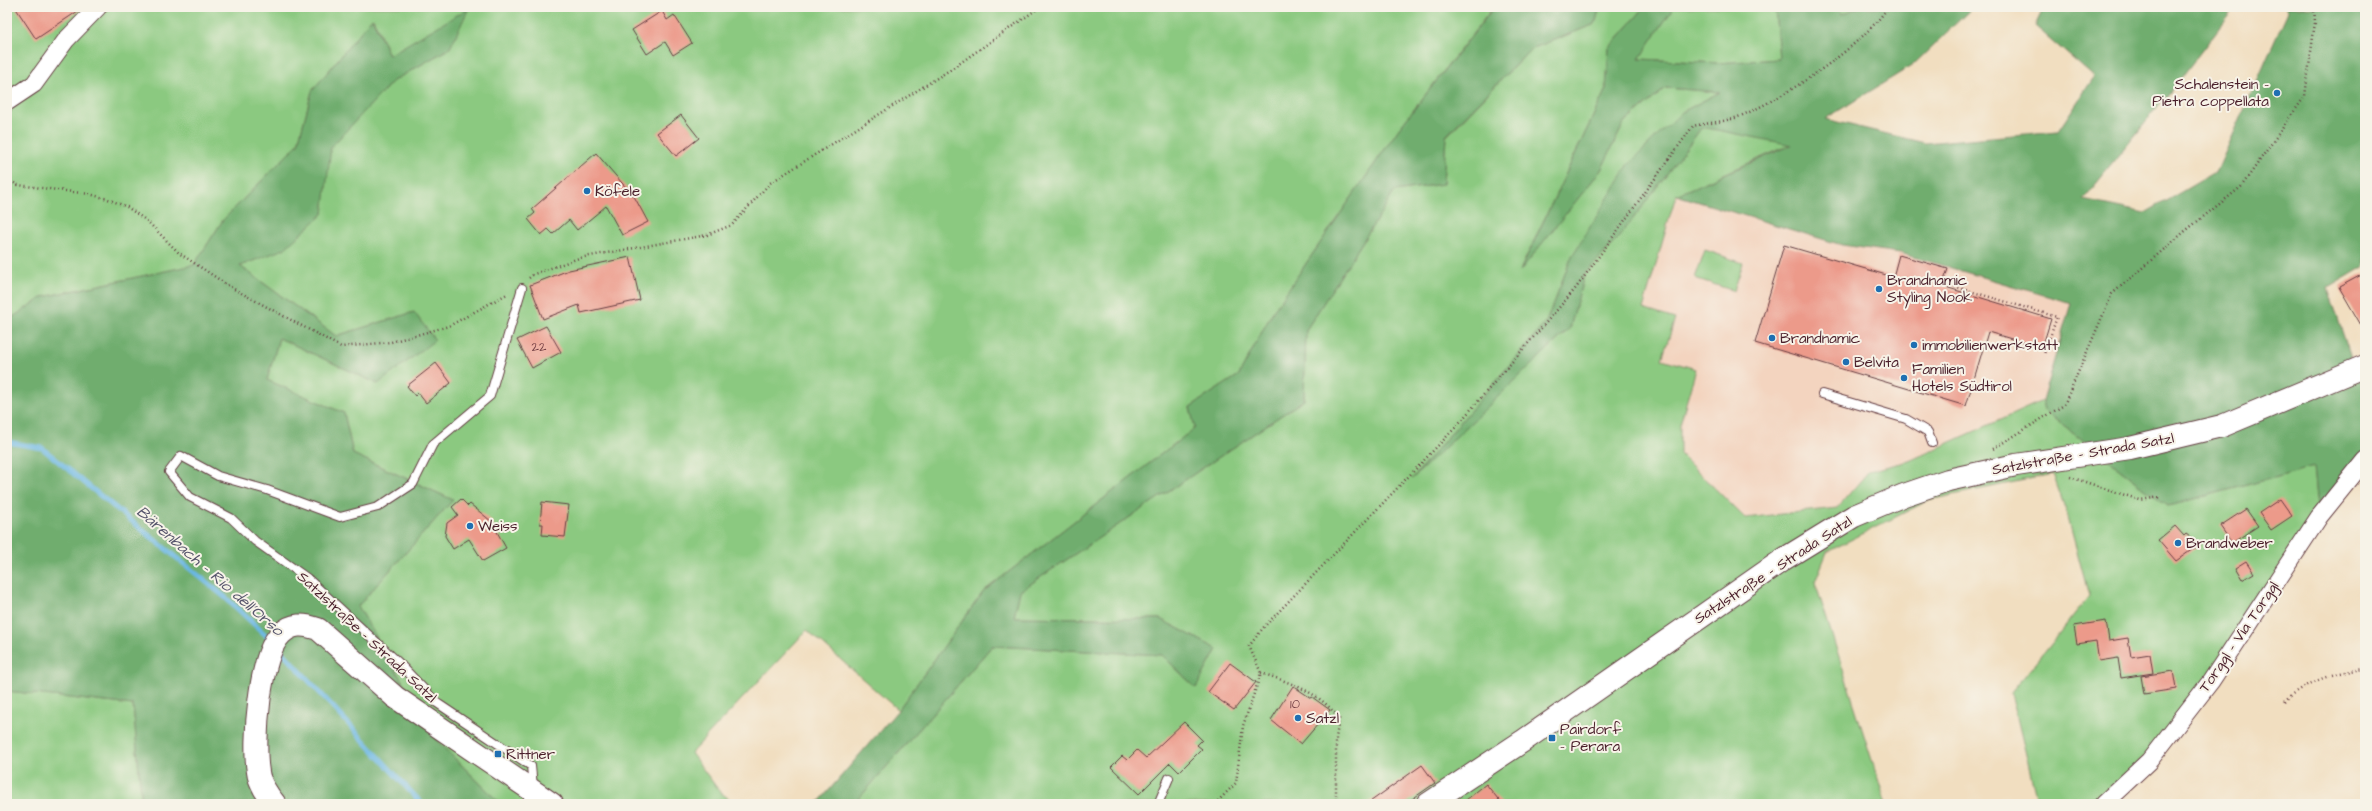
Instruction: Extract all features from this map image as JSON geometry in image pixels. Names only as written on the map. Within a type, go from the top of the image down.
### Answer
[{"type":"street","points":[[7,102],[34,84],[66,40],[98,7]]},
{"type":"street","name":"Satzlstraße - Strada Satzl","points":[[1428,804],[1523,741],[1784,559],[1854,516],[1904,495],[1948,480],[2016,464],[2130,448],[2222,426],[2365,366]]},
{"type":"street","name":"Torggl - Via Torggl","points":[[2103,804],[2149,761],[2210,681],[2319,517],[2365,460]]},
{"type":"street","name":"Satzlstraße - Strada Satzl","points":[[275,804],[258,774],[256,744],[261,688],[271,648],[281,634],[294,626],[305,624],[318,628],[395,697],[552,804]]},
{"type":"lane","name":"Satzlstraße - Strada Satzl","points":[[522,288],[490,396],[433,444],[413,484],[378,507],[340,517],[267,490],[218,476],[181,456],[169,472],[190,497],[231,518],[255,541],[307,578],[399,663],[437,703],[531,766],[534,791]]},
{"type":"lane","points":[[1822,394],[1912,422],[1928,432],[1932,443]]},
{"type":"lane","points":[[1158,804],[1169,778]]},
{"type":"path","points":[[7,179],[18,185],[89,194],[108,199],[127,208],[147,221],[179,253],[205,271],[232,288],[341,347],[391,342],[449,326],[497,298],[522,288],[527,280],[534,274],[579,258],[707,235],[732,225],[770,183],[953,68],[1019,24],[1040,7]]},
{"type":"path","points":[[1215,804],[1236,783],[1243,726],[1261,673],[1250,646],[1264,628],[1454,429],[1571,294],[1693,126],[1737,117],[1793,86],[1845,52],[1881,18],[1888,7]]},
{"type":"path","points":[[1992,450],[2064,405],[2112,294],[2241,187],[2305,96],[2315,22],[2314,7]]},
{"type":"path","points":[[1943,282],[2057,317],[2044,354]]},
{"type":"path","points":[[2057,458],[2062,473],[2073,479],[2140,500],[2161,497]]},
{"type":"path","points":[[2284,701],[2304,686],[2337,672],[2365,669]]},
{"type":"path","points":[[1261,673],[1293,683],[1332,707],[1339,718],[1336,738],[1336,804]]},
{"type":"shaded area","points":[[1676,195],[1841,245],[1900,253],[2071,303],[2042,401],[1909,461],[1869,471],[1837,508],[1745,518],[1680,454],[1680,424],[1696,370],[1662,359],[1642,309]]},
{"type":"green space","points":[[7,7],[1504,7],[1491,10],[1398,130],[1272,313],[1239,375],[1190,407],[1195,428],[984,591],[898,710],[807,630],[691,753],[720,792],[736,804],[501,804],[438,742],[358,606],[453,500],[353,454],[344,413],[267,380],[279,338],[378,384],[414,312],[336,336],[240,266],[284,248],[323,214],[330,147],[393,81],[450,48],[389,55],[373,18],[312,91],[298,144],[223,220],[194,265],[43,297],[7,321]]},
{"type":"green space","points":[[1504,7],[1600,7],[1595,24],[1531,49],[1446,136],[1443,184],[1395,191],[1306,330],[1304,400],[1020,591],[1014,617],[1160,619],[1217,649],[1196,688],[1162,655],[992,646],[854,804],[818,803],[898,710],[984,591],[1195,428],[1190,407],[1239,375],[1272,313],[1398,130],[1492,10]]},
{"type":"green space","points":[[1600,7],[1645,7],[1609,48],[1606,89],[1521,268],[1601,170],[1624,123],[1666,88],[1720,92],[1682,112],[1572,256],[1546,322],[1416,474],[1570,328],[1584,275],[1620,236],[1702,127],[1792,144],[1676,195],[1643,309],[1675,319],[1662,359],[1696,369],[1680,424],[1680,454],[1745,518],[1837,508],[1869,471],[1909,461],[2042,401],[2044,410],[2168,506],[2314,467],[2319,517],[2211,681],[2103,804],[2038,804],[2011,693],[2089,596],[2067,514],[2053,474],[1929,500],[1827,552],[1815,582],[1886,804],[854,804],[992,646],[1162,655],[1196,688],[1217,649],[1160,619],[1014,617],[1020,591],[1304,400],[1306,330],[1395,191],[1443,184],[1446,137],[1531,49],[1595,24]]},
{"type":"green space","points":[[1645,7],[1674,7],[1639,59],[1718,63],[1779,59],[1775,7],[1839,7],[1842,14],[1860,7],[1973,7],[1913,65],[1825,119],[1925,143],[2058,131],[2094,77],[2035,26],[2044,7],[2235,7],[2171,91],[2083,200],[2145,213],[2217,171],[2288,11],[2287,7],[2365,7],[2365,266],[2328,288],[2358,380],[2365,379],[2365,460],[2319,517],[2314,467],[2168,506],[2044,410],[2042,401],[2071,303],[1900,253],[1842,245],[1676,195],[1792,145],[1702,127],[1620,236],[1584,275],[1570,328],[1412,479],[1546,322],[1572,256],[1629,164],[1682,112],[1720,92],[1666,88],[1624,123],[1601,170],[1520,271],[1606,89],[1609,48]]},
{"type":"green space","points":[[1674,7],[1775,7],[1779,59],[1718,63],[1639,59]]},
{"type":"green space","points":[[1839,7],[1860,7],[1842,14]]},
{"type":"green space","points":[[469,8],[450,48],[393,81],[331,147],[323,214],[284,249],[240,266],[336,336],[414,312],[435,340],[378,384],[279,338],[267,380],[344,413],[353,454],[453,500],[358,606],[438,742],[501,804],[142,804],[133,705],[7,691],[7,321],[43,297],[194,265],[223,220],[298,144],[312,91],[372,18],[389,55]]},
{"type":"green space","points":[[1705,250],[1743,263],[1734,291],[1695,278]]},
{"type":"green space","points":[[7,691],[133,705],[142,804],[7,804]]},
{"type":"building","points":[[15,7],[84,7],[36,39]]},
{"type":"building","points":[[662,11],[667,20],[674,15],[692,43],[673,55],[665,42],[647,54],[632,30]]},
{"type":"building","points":[[681,115],[699,138],[676,156],[657,133]]},
{"type":"building","points":[[596,153],[635,198],[648,222],[622,235],[606,206],[577,230],[569,220],[553,234],[548,229],[541,235],[528,219],[535,213],[532,209]]},
{"type":"building","points":[[1784,245],[1893,277],[1899,255],[1948,269],[1942,286],[2051,319],[2042,348],[1988,332],[1966,406],[1755,343]]},
{"type":"building","points":[[630,257],[640,300],[581,313],[579,305],[543,319],[530,285],[569,270]]},
{"type":"building","points":[[2365,273],[2365,332],[2339,287]]},
{"type":"building","points":[[546,326],[561,352],[532,368],[517,340]]},
{"type":"building","points":[[436,363],[451,383],[426,403],[418,393],[415,396],[407,386]]},
{"type":"building","name":"Weiss","points":[[461,499],[468,506],[470,504],[491,521],[506,548],[483,561],[469,539],[453,549],[445,536],[447,523],[458,515],[452,507]]},
{"type":"building","points":[[2280,499],[2292,516],[2271,530],[2259,513]]},
{"type":"building","points":[[542,502],[569,505],[565,537],[542,535],[543,524],[540,524]]},
{"type":"building","points":[[2246,509],[2258,526],[2232,543],[2220,526]]},
{"type":"building","name":"Brandweber","points":[[2175,526],[2184,536],[2186,534],[2200,544],[2176,561],[2158,540]]},
{"type":"building","points":[[2246,561],[2254,573],[2242,580],[2235,568]]},
{"type":"building","points":[[2106,621],[2109,641],[2128,638],[2131,657],[2150,654],[2153,673],[2121,678],[2118,658],[2099,661],[2096,641],[2077,644],[2074,626]]},
{"type":"building","points":[[1230,663],[1256,682],[1234,710],[1208,692]]},
{"type":"building","points":[[2173,671],[2176,689],[2144,694],[2141,676]]},
{"type":"building","name":"Satzl","points":[[1293,686],[1330,710],[1301,744],[1271,720]]},
{"type":"building","points":[[1184,722],[1202,740],[1197,745],[1202,749],[1179,772],[1170,763],[1139,794],[1111,767],[1122,756],[1127,760],[1137,750],[1146,758]]},
{"type":"building","points":[[1422,765],[1435,783],[1405,804],[1367,804]]},
{"type":"building","points":[[1486,784],[1502,804],[1461,804]]},
{"type":"waterway","name":"Bärenbach - Rio dell’Orso","points":[[7,442],[42,448],[226,598],[271,640]]},
{"type":"waterway","name":"Bärenbach - Rio dell’Orso","points":[[278,647],[422,804]]},
{"type":"place","name":"Schalenstein - Pietra coppellata","points":[[2277,93]]},
{"type":"place","name":"Köfele","points":[[587,191]]},
{"type":"place","name":"Brandnamic Styling Nook","points":[[1879,289]]},
{"type":"place","name":"Brandnamic","points":[[1772,338]]},
{"type":"place","name":"immobilienwerkstatt","points":[[1914,345]]},
{"type":"place","name":"Belvita","points":[[1846,362]]},
{"type":"place","name":"Familien Hotels Südtirol","points":[[1904,378]]},
{"type":"place","name":"Weiss","points":[[470,526]]},
{"type":"place","name":"Brandweber","points":[[2178,543]]},
{"type":"place","name":"Satzl","points":[[1298,718]]},
{"type":"place","name":"Pairdorf - Perara","points":[[1552,738]]},
{"type":"place","name":"Rittner","points":[[498,754]]}]
